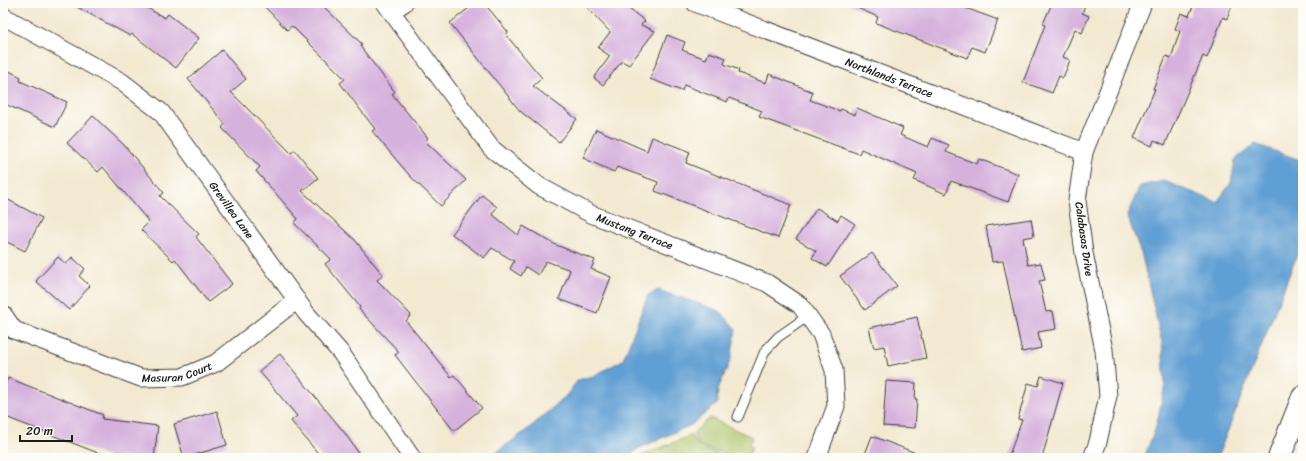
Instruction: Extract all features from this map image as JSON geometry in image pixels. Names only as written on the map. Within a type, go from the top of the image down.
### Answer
[{"type":"street","name":"Northlands Terrace","points":[[695,3],[1084,152]]},
{"type":"street","name":"Calabasas Drive","points":[[1092,458],[1098,442],[1108,396],[1104,350],[1084,253],[1077,201],[1084,152],[1143,3]]},
{"type":"street","name":"Mustang Terrace","points":[[393,6],[492,148],[539,186],[591,214],[767,283],[800,305],[821,334],[834,370],[836,406],[817,458]]},
{"type":"street","name":"Grevillea Lane","points":[[3,16],[122,82],[161,112],[297,300],[341,353],[412,458]]},
{"type":"street","name":"Masuran Court","points":[[3,314],[14,330],[141,378],[182,377],[216,363],[297,300]]},
{"type":"street","points":[[1279,458],[1303,397]]},
{"type":"lane","points":[[738,416],[765,351],[778,337],[808,316]]},
{"type":"green space","points":[[710,418],[752,437],[749,445],[752,447],[748,458],[734,458],[699,445],[693,433]]},
{"type":"green space","points":[[691,435],[698,446],[726,458],[637,458]]},
{"type":"water","points":[[1255,144],[1303,161],[1303,240],[1217,458],[1144,458],[1156,427],[1165,385],[1162,343],[1142,256],[1127,215],[1140,186],[1164,181],[1217,202],[1231,183],[1235,160]]},
{"type":"water","points":[[658,290],[720,311],[736,329],[731,359],[718,389],[717,404],[691,425],[637,449],[629,458],[489,458],[528,429],[566,396],[578,380],[593,376],[623,360],[648,295]]},
{"type":"building","points":[[70,3],[138,3],[165,18],[168,14],[199,38],[176,68],[132,34],[130,36]]},
{"type":"building","points":[[261,3],[320,3],[362,44],[360,46],[395,92],[392,94],[428,138],[425,141],[466,180],[441,206],[410,176],[372,131],[375,129],[340,83],[345,79],[292,26],[287,30]]},
{"type":"building","points":[[475,3],[484,3],[508,32],[506,35],[542,78],[533,86],[577,119],[559,142],[520,111],[450,23]]},
{"type":"building","points":[[583,3],[621,3],[645,21],[641,25],[655,31],[629,65],[622,61],[603,85],[594,78],[610,56],[598,48],[610,32]]},
{"type":"building","points":[[846,3],[952,3],[998,20],[985,52],[972,47],[967,58],[876,23],[878,17]]},
{"type":"building","points":[[1052,3],[1086,3],[1082,13],[1089,16],[1082,33],[1075,29],[1063,57],[1070,60],[1063,78],[1059,76],[1052,93],[1023,82],[1045,25],[1043,24]]},
{"type":"building","points":[[1188,3],[1233,3],[1227,19],[1223,17],[1207,58],[1203,56],[1165,145],[1154,140],[1152,146],[1134,138],[1155,89],[1153,89],[1166,56],[1171,58],[1180,31],[1175,29],[1181,13],[1189,16],[1193,6]]},
{"type":"building","points":[[667,35],[685,42],[682,50],[706,59],[709,52],[726,58],[724,64],[739,70],[738,73],[766,83],[769,74],[813,92],[810,100],[840,111],[841,109],[855,115],[857,108],[903,128],[900,135],[928,147],[932,138],[949,145],[946,152],[977,164],[979,159],[1018,174],[1008,202],[951,181],[946,194],[914,180],[917,174],[861,149],[859,154],[759,117],[762,111],[729,98],[727,102],[684,85],[682,91],[650,79]]},
{"type":"building","points":[[222,50],[246,79],[231,92],[291,153],[295,150],[318,178],[302,191],[355,240],[383,275],[377,280],[411,315],[406,321],[451,377],[454,375],[482,408],[454,431],[395,355],[399,352],[359,309],[360,307],[325,264],[331,259],[294,223],[298,219],[256,171],[260,167],[222,128],[225,124],[188,79]]},
{"type":"building","points":[[3,68],[21,77],[20,81],[67,102],[55,127],[3,103]]},
{"type":"building","points":[[93,116],[124,145],[164,193],[160,196],[199,234],[196,237],[232,284],[208,302],[175,259],[173,261],[141,230],[149,222],[103,167],[98,172],[67,143]]},
{"type":"building","points":[[596,129],[647,151],[652,137],[690,152],[686,163],[791,205],[778,238],[655,191],[658,182],[617,167],[614,172],[583,158]]},
{"type":"building","points":[[482,195],[497,207],[492,214],[518,235],[523,226],[556,245],[595,260],[591,269],[611,277],[597,313],[559,299],[570,270],[546,261],[538,275],[526,267],[521,276],[510,269],[514,261],[492,248],[484,258],[452,234]]},
{"type":"building","points":[[3,197],[42,218],[25,251],[3,240]]},
{"type":"building","points":[[817,208],[838,221],[841,215],[855,224],[827,267],[812,258],[816,251],[796,239]]},
{"type":"building","points":[[1031,219],[1034,236],[1023,238],[1028,265],[1041,263],[1045,280],[1039,281],[1046,312],[1053,311],[1056,329],[1038,332],[1041,348],[1022,352],[1003,261],[992,262],[986,226]]},
{"type":"building","points":[[872,253],[897,286],[865,310],[840,276]]},
{"type":"building","points":[[58,257],[66,264],[72,257],[85,269],[79,276],[90,286],[69,310],[36,281]]},
{"type":"building","points":[[917,317],[926,358],[888,366],[884,346],[874,348],[869,328]]},
{"type":"building","points":[[280,354],[344,432],[362,458],[322,458],[291,421],[297,416],[259,371]]},
{"type":"building","points":[[1041,376],[1063,383],[1042,458],[1008,458],[1022,420],[1018,419],[1028,383],[1038,386]]},
{"type":"building","points":[[8,378],[103,415],[102,419],[158,426],[154,458],[111,458],[3,416],[3,389]]},
{"type":"building","points":[[886,381],[916,383],[915,399],[917,399],[915,428],[883,426]]},
{"type":"building","points":[[217,411],[227,445],[184,458],[174,424]]},
{"type":"building","points":[[872,436],[926,458],[875,458],[865,454]]}]
